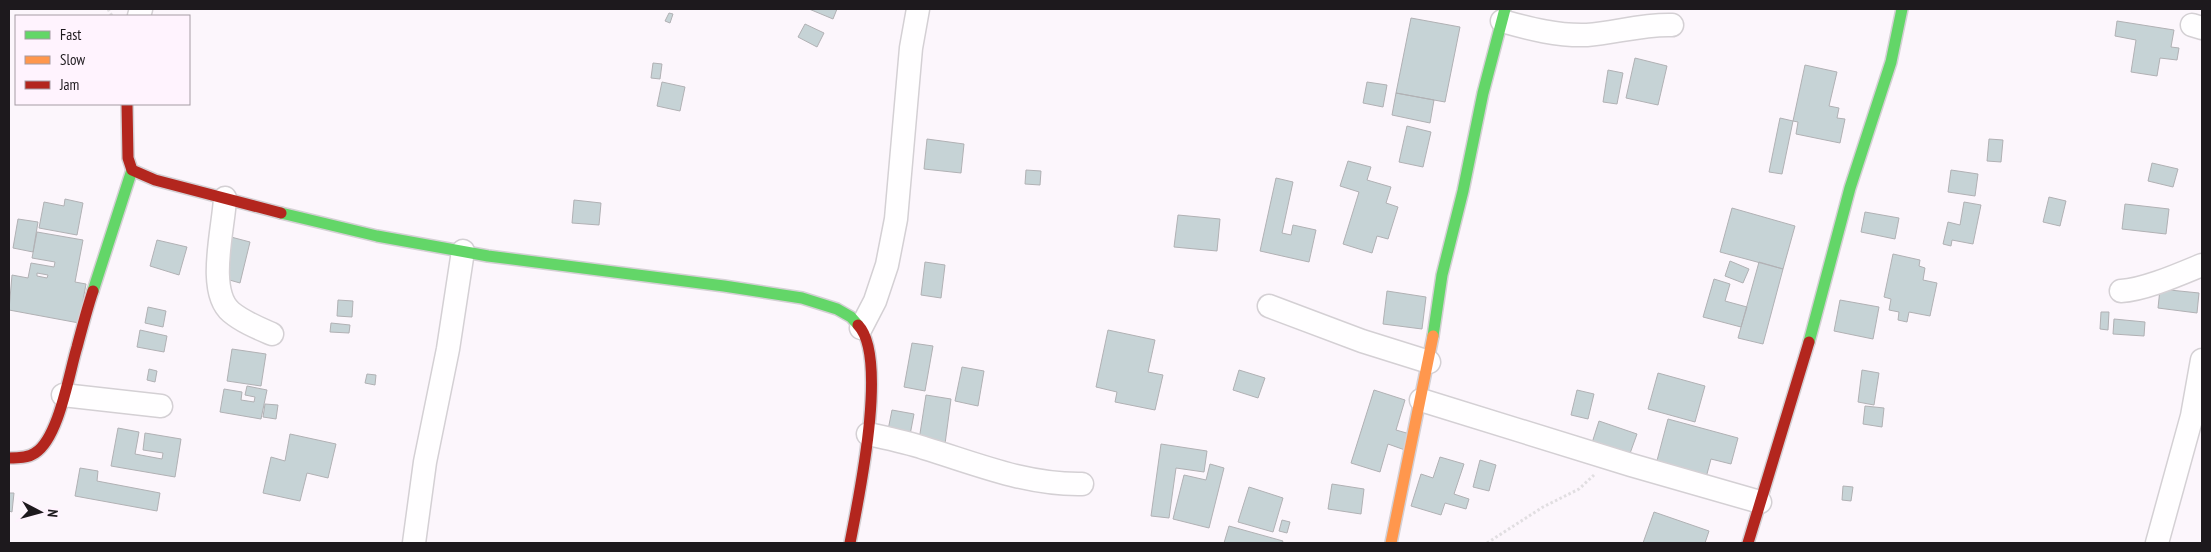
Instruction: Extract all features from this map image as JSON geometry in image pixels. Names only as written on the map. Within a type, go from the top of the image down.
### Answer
[{"type":"street","points":[[861,328],[876,301],[887,265],[896,219],[911,48],[918,9]]},
{"type":"street","points":[[1748,543],[1807,350],[1817,306],[1850,188],[1891,62],[1902,9]]},
{"type":"street","points":[[1391,543],[1429,362],[1442,275],[1463,191],[1483,93],[1504,15],[1543,32],[1586,35],[1639,26],[1672,25]]},
{"type":"street","points":[[9,458],[28,456],[38,452],[49,437],[132,170],[128,158],[127,105]]},
{"type":"street","points":[[132,170],[155,180],[311,221],[463,251],[615,273],[725,286],[790,296],[832,306],[847,315],[861,328],[869,348],[868,434],[863,478],[850,543]]},
{"type":"street","points":[[225,198],[217,274],[221,297],[229,311],[248,324],[272,334]]},
{"type":"street","points":[[414,543],[424,462],[448,349],[463,251]]},
{"type":"street","points":[[2121,291],[2131,291],[2154,284],[2202,265]]},
{"type":"street","points":[[1269,306],[1353,338],[1429,362]]},
{"type":"street","points":[[2157,543],[2192,416],[2202,360]]},
{"type":"street","points":[[63,395],[161,406]]},
{"type":"street","points":[[1421,400],[1610,459],[1760,502]]},
{"type":"street","points":[[868,434],[922,447],[1018,477],[1049,483],[1082,484]]},
{"type":"path","points":[[1487,543],[1544,507],[1578,489],[1610,459]]},
{"type":"building","points":[[809,9],[837,9],[833,19]]},
{"type":"building","points":[[669,13],[673,14],[670,23],[665,21]]},
{"type":"building","points":[[1411,18],[1460,27],[1445,102],[1396,93]]},
{"type":"building","points":[[2117,21],[2174,30],[2171,47],[2179,48],[2177,60],[2160,58],[2157,76],[2131,72],[2136,40],[2115,36]]},
{"type":"building","points":[[805,24],[824,33],[817,47],[798,37]]},
{"type":"building","points":[[1635,58],[1667,66],[1658,105],[1626,98]]},
{"type":"building","points":[[653,63],[662,64],[660,79],[651,78]]},
{"type":"building","points":[[1805,65],[1837,72],[1829,106],[1839,108],[1837,118],[1845,119],[1840,143],[1796,134],[1798,122],[1793,121]]},
{"type":"building","points":[[1608,70],[1623,73],[1617,104],[1603,102]]},
{"type":"building","points":[[662,82],[685,87],[680,111],[657,106]]},
{"type":"building","points":[[1367,82],[1387,85],[1383,107],[1363,103]]},
{"type":"building","points":[[1396,93],[1434,100],[1430,123],[1392,115]]},
{"type":"building","points":[[1780,118],[1793,121],[1782,174],[1769,172]]},
{"type":"building","points":[[1407,126],[1431,132],[1423,167],[1399,162]]},
{"type":"building","points":[[927,139],[964,144],[961,173],[924,169]]},
{"type":"building","points":[[1989,139],[2003,140],[2001,162],[1987,161]]},
{"type":"building","points":[[1348,161],[1371,167],[1367,180],[1391,187],[1386,203],[1398,207],[1388,239],[1377,236],[1372,253],[1343,244],[1359,192],[1340,186]]},
{"type":"building","points":[[2152,163],[2178,169],[2173,187],[2148,181]]},
{"type":"building","points":[[1026,170],[1041,171],[1040,185],[1025,184]]},
{"type":"building","points":[[1951,170],[1978,174],[1975,196],[1948,192]]},
{"type":"building","points":[[1276,178],[1293,182],[1282,233],[1291,235],[1293,225],[1316,230],[1309,262],[1260,251]]},
{"type":"building","points":[[2049,197],[2066,201],[2060,226],[2043,222]]},
{"type":"building","points":[[65,199],[83,203],[77,235],[39,228],[44,202],[64,206]]},
{"type":"building","points":[[574,200],[601,203],[599,225],[572,223]]},
{"type":"building","points":[[1964,202],[1981,205],[1973,244],[1952,240],[1951,246],[1943,244],[1948,222],[1960,225]]},
{"type":"building","points":[[2125,204],[2169,209],[2166,234],[2122,229]]},
{"type":"building","points":[[1732,208],[1795,226],[1783,269],[1720,252]]},
{"type":"building","points":[[1865,212],[1899,218],[1895,239],[1861,232]]},
{"type":"building","points":[[1178,215],[1220,219],[1217,251],[1174,247]]},
{"type":"building","points":[[18,219],[38,222],[33,252],[13,248]]},
{"type":"building","points":[[37,232],[83,240],[75,282],[86,284],[79,323],[9,310],[12,275],[28,278],[31,263],[54,267],[55,262],[32,258]],"holes":[[[37,273],[48,275],[47,278],[37,276]]]},
{"type":"building","points":[[231,237],[250,242],[240,283],[219,277]]},
{"type":"building","points":[[157,240],[187,247],[179,275],[150,266]]},
{"type":"building","points":[[1893,254],[1920,260],[1919,266],[1925,268],[1923,280],[1937,283],[1930,316],[1909,312],[1907,322],[1898,320],[1899,312],[1889,310],[1891,299],[1884,297]]},
{"type":"building","points":[[1730,261],[1749,269],[1743,283],[1725,276]]},
{"type":"building","points":[[925,262],[945,265],[941,298],[921,295]]},
{"type":"building","points":[[1759,262],[1783,269],[1763,344],[1738,338]]},
{"type":"building","points":[[1714,279],[1730,284],[1725,301],[1747,307],[1741,327],[1703,317]]},
{"type":"building","points":[[2160,289],[2199,293],[2197,313],[2158,308]]},
{"type":"building","points":[[1387,291],[1426,297],[1422,329],[1383,324]]},
{"type":"building","points":[[338,300],[353,301],[352,317],[337,316]]},
{"type":"building","points":[[1840,300],[1879,307],[1873,339],[1834,331]]},
{"type":"building","points":[[148,307],[166,311],[163,327],[145,323]]},
{"type":"building","points":[[2101,312],[2109,312],[2108,330],[2100,329]]},
{"type":"building","points":[[2114,319],[2145,322],[2144,336],[2113,334]]},
{"type":"building","points":[[331,323],[350,325],[349,333],[330,332]]},
{"type":"building","points":[[140,330],[167,336],[164,352],[137,347]]},
{"type":"building","points":[[1108,330],[1155,340],[1148,372],[1163,375],[1155,410],[1115,402],[1117,392],[1096,387]]},
{"type":"building","points":[[912,343],[933,346],[925,391],[904,387]]},
{"type":"building","points":[[232,349],[266,354],[261,386],[227,381]]},
{"type":"building","points":[[962,367],[984,371],[978,406],[955,401]]},
{"type":"building","points":[[149,369],[157,371],[155,382],[147,380]]},
{"type":"building","points":[[1239,370],[1265,378],[1258,398],[1233,390]]},
{"type":"building","points":[[1862,370],[1879,373],[1874,405],[1858,402]]},
{"type":"building","points":[[1658,373],[1705,386],[1695,422],[1648,409]]},
{"type":"building","points":[[367,374],[376,375],[375,385],[365,383]]},
{"type":"building","points":[[247,386],[267,390],[261,419],[220,412],[224,389],[242,392],[241,400],[254,402],[255,397],[245,395]]},
{"type":"building","points":[[1374,390],[1405,400],[1396,430],[1410,434],[1405,450],[1388,444],[1380,472],[1351,463]]},
{"type":"building","points":[[1577,390],[1594,394],[1588,419],[1571,415]]},
{"type":"building","points":[[926,395],[951,399],[945,444],[919,440]]},
{"type":"building","points":[[265,404],[278,405],[276,419],[263,417]]},
{"type":"building","points":[[1865,406],[1884,408],[1882,427],[1863,424]]},
{"type":"building","points":[[892,410],[914,414],[910,435],[888,430]]},
{"type":"building","points":[[1668,419],[1738,438],[1731,464],[1711,459],[1704,485],[1654,472]]},
{"type":"building","points":[[1599,421],[1637,434],[1628,459],[1591,446]]},
{"type":"building","points":[[118,428],[139,432],[135,454],[162,459],[163,453],[143,450],[145,433],[181,439],[175,477],[111,466]]},
{"type":"building","points":[[290,434],[336,444],[328,478],[307,473],[300,501],[263,493],[271,457],[285,461]]},
{"type":"building","points":[[1161,444],[1207,451],[1204,472],[1176,468],[1169,518],[1151,516]]},
{"type":"building","points":[[1440,457],[1464,464],[1454,494],[1469,499],[1466,509],[1445,503],[1441,515],[1411,506],[1421,474],[1433,478]]},
{"type":"building","points":[[1480,460],[1496,465],[1489,491],[1473,487]]},
{"type":"building","points":[[1210,464],[1224,468],[1209,528],[1173,519],[1184,475],[1206,480]]},
{"type":"building","points":[[80,468],[98,471],[97,481],[160,493],[157,511],[75,496]]},
{"type":"building","points":[[1332,484],[1364,489],[1361,514],[1328,509]]},
{"type":"building","points":[[1843,486],[1853,487],[1851,501],[1842,500]]},
{"type":"building","points":[[1249,487],[1283,498],[1273,532],[1238,522]]},
{"type":"building","points":[[9,493],[14,493],[12,512],[9,511]]},
{"type":"building","points":[[1654,512],[1709,531],[1705,543],[1643,543]]},
{"type":"building","points":[[1282,520],[1290,522],[1287,533],[1279,531]]},
{"type":"building","points":[[1229,526],[1283,541],[1282,543],[1224,543]]},
{"type":"traffic: fast","points":[[1433,336],[1442,275],[1463,191],[1483,93],[1505,9]]},
{"type":"traffic: fast","points":[[1809,342],[1850,188],[1891,62],[1902,9]]},
{"type":"traffic: fast","points":[[93,291],[132,170]]},
{"type":"traffic: fast","points":[[281,213],[377,236],[488,256],[724,286],[802,298],[837,309],[851,317],[858,325]]},
{"type":"traffic: slow","points":[[1391,543],[1433,336]]},
{"type":"traffic: jam","points":[[127,105],[128,158],[132,170],[155,180],[281,213]]},
{"type":"traffic: jam","points":[[9,458],[32,455],[51,434],[62,404],[93,291]]},
{"type":"traffic: jam","points":[[850,543],[869,430],[871,397],[871,367],[867,342],[858,325]]},
{"type":"traffic: jam","points":[[1748,543],[1809,342]]}]
